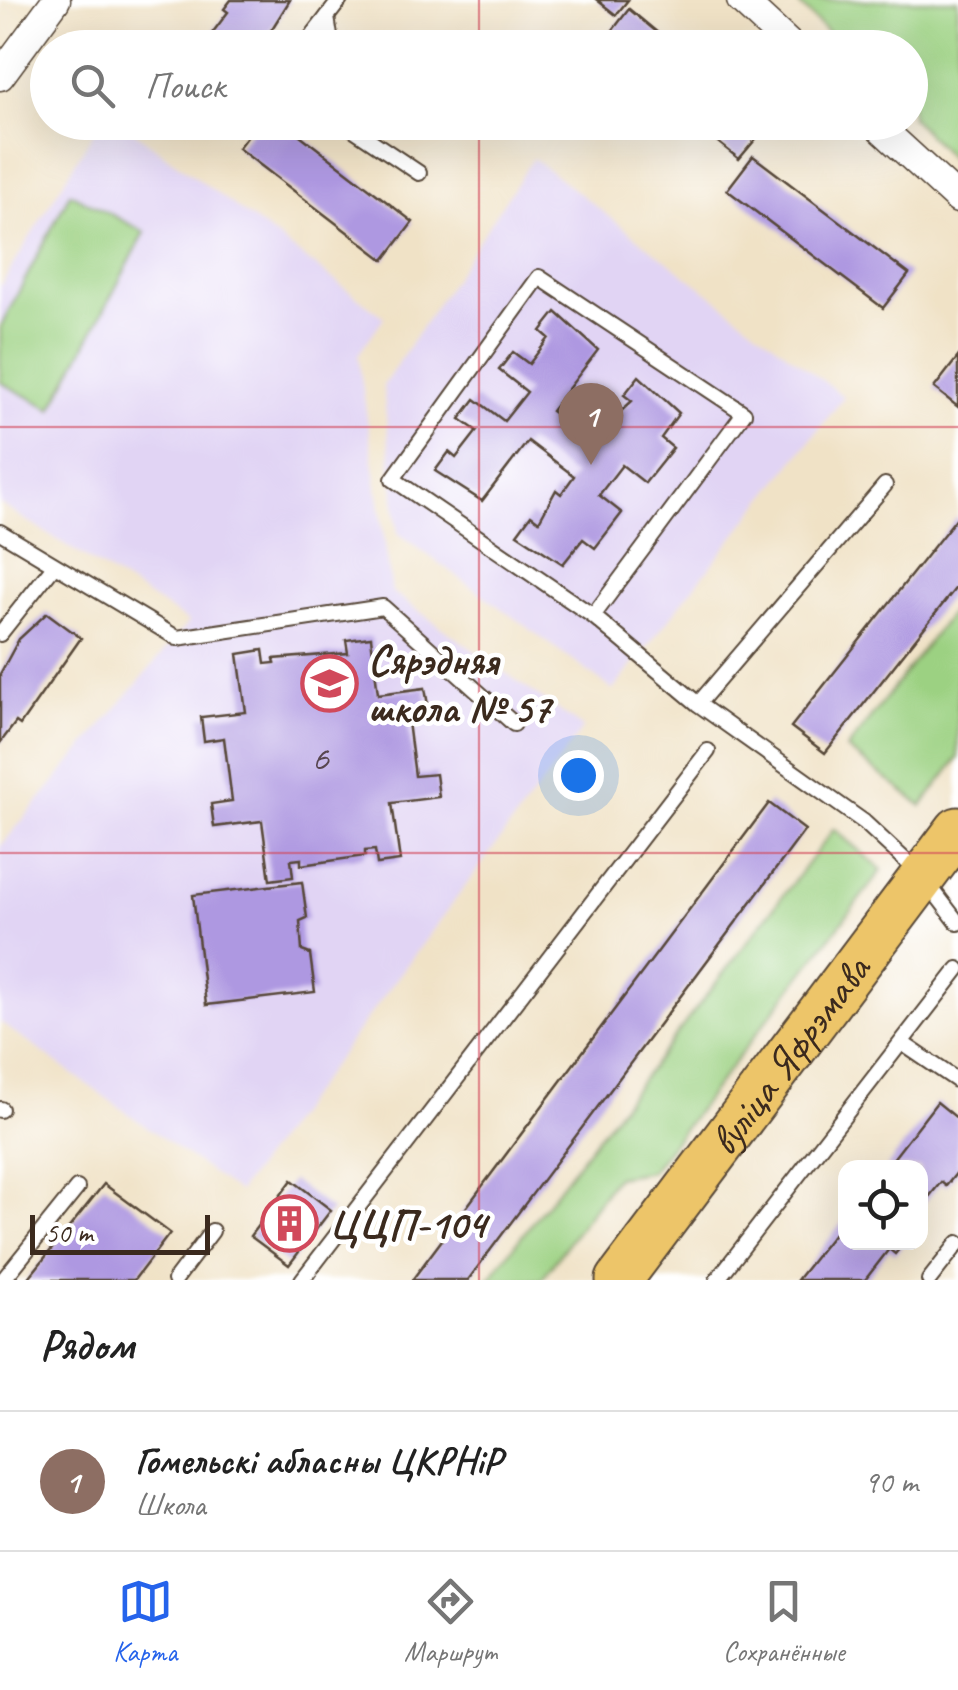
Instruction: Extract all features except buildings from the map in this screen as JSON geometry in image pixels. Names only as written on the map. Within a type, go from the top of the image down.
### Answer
[{"type":"main road","name":"вуліца Яфрэмава","points":[[619,1280],[958,830]]},
{"type":"street","points":[[34,30],[56,0]]},
{"type":"street","points":[[741,0],[774,30]]},
{"type":"street","points":[[0,76],[30,35]]},
{"type":"street","points":[[894,140],[958,199]]},
{"type":"lane","points":[[318,30],[340,0]]},
{"type":"lane","points":[[328,18],[330,30]]},
{"type":"lane","points":[[370,140],[419,173]]},
{"type":"lane","points":[[593,616],[744,413],[539,277],[393,479],[593,616],[698,704],[864,822],[922,876],[958,924]]},
{"type":"lane","points":[[698,704],[885,485]]},
{"type":"lane","points":[[0,532],[177,638],[383,607],[514,724]]},
{"type":"lane","points":[[0,634],[53,567]]},
{"type":"lane","points":[[302,1280],[708,751]]},
{"type":"lane","points":[[717,1280],[958,970]]},
{"type":"lane","points":[[902,1043],[958,1081]]},
{"type":"lane","points":[[3,1280],[77,1188]]},
{"type":"lane","points":[[175,1280],[212,1231]]},
{"type":"lane","points":[[929,1280],[958,1243]]},
{"type":"shaded area","name":"Сярэдняя школа № 57","points":[[89,140],[145,140],[384,317],[358,355],[392,592],[583,728],[238,1192],[0,1022],[0,847],[189,622],[0,504],[0,287]]},
{"type":"shaded area","points":[[533,158],[844,397],[613,690],[398,533],[383,386]]},
{"type":"green space","points":[[795,0],[958,0],[958,166],[928,135],[928,30],[825,30]]},
{"type":"green space","points":[[70,193],[145,232],[52,409],[0,382],[0,328]]},
{"type":"green space","points":[[958,603],[958,758],[922,806],[847,749]]},
{"type":"green space","points":[[834,829],[882,870],[651,1171],[616,1177],[541,1280],[488,1280]]},
{"type":"place","name":"Гомельскі абласны ЦКРНіР","points":[[591,465]]},
{"type":"place","name":"Сярэдняя школа № 57","points":[[329,683]]},
{"type":"place","name":"ЦЦП-104","points":[[290,1223]]}]
